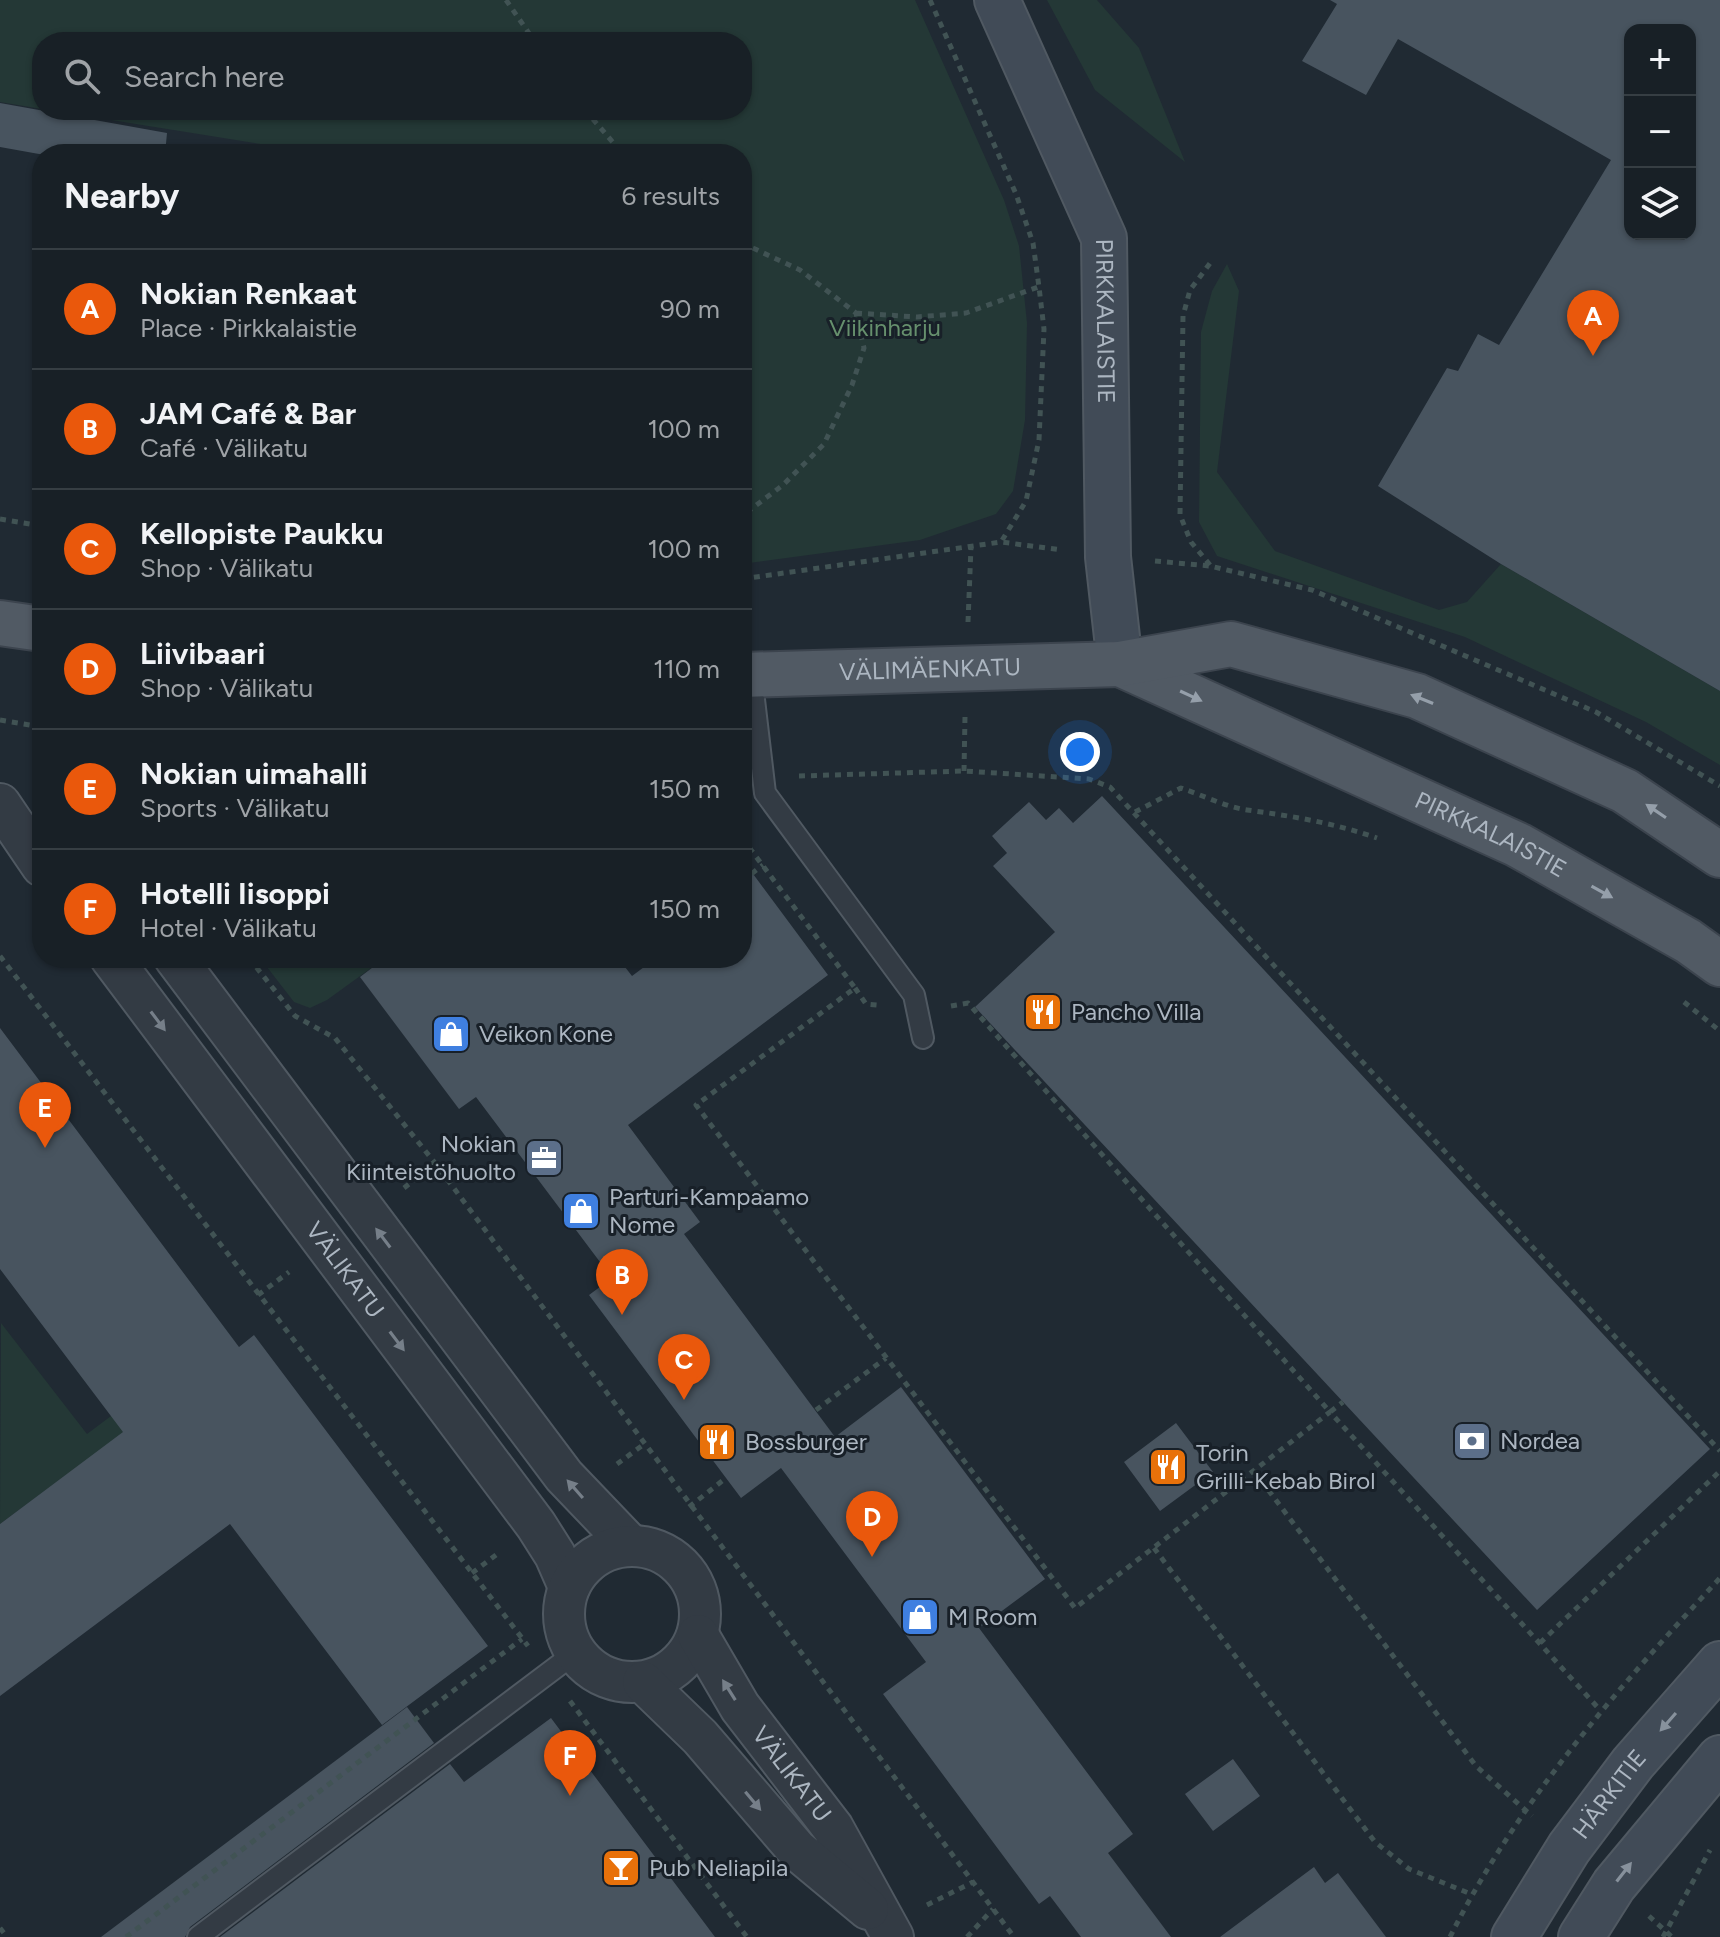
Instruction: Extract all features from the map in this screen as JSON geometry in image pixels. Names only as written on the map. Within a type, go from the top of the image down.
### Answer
[{"type":"main road","points":[[0,624],[32,628]]},
{"type":"main road","points":[[1120,664],[1231,644],[1417,696],[1625,791],[1720,855]]},
{"type":"main road","name":"VÄLIMÄENKATU","points":[[752,674],[1120,664]]},
{"type":"main road","name":"PIRKKALAISTIE","points":[[1120,664],[1518,845],[1688,941],[1720,964]]},
{"type":"street","name":"PIRKKALAISTIE","points":[[997,0],[1104,238],[1108,557],[1120,664]]},
{"type":"street","points":[[0,804],[32,851]]},
{"type":"street","name":"VÄLIKATU","points":[[118,968],[536,1525],[555,1555],[569,1587]]},
{"type":"street","name":"VÄLIKATU","points":[[183,968],[564,1476],[630,1545]]},
{"type":"street","points":[[630,1545],[655,1549],[678,1562],[695,1583],[701,1608],[698,1635],[687,1657],[667,1674],[643,1682],[618,1681],[562,1662],[566,1632],[563,1609],[569,1587],[583,1566],[593,1558],[604,1551],[630,1545]]},
{"type":"street","name":"VÄLIKATU","points":[[698,1635],[740,1707],[833,1828],[886,1927]]},
{"type":"street","name":"HÄRKITIE","points":[[1514,1937],[1569,1848],[1623,1775],[1720,1664]]},
{"type":"street","name":"VÄLIKATU","points":[[643,1682],[700,1737],[797,1850],[886,1927]]},
{"type":"street","points":[[1581,1937],[1614,1885],[1720,1758]]},
{"type":"lane","points":[[752,711],[765,793],[914,995],[923,1038]]},
{"type":"lane","points":[[198,1937],[562,1662]]},
{"type":"path","points":[[506,0],[528,32]]},
{"type":"path","points":[[930,0],[1016,194],[1033,243],[1039,287],[1044,329],[1039,440],[1026,501],[1001,542]]},
{"type":"path","points":[[594,120],[614,144]]},
{"type":"path","points":[[752,248],[800,270],[856,313],[917,317],[966,313],[1039,287]]},
{"type":"path","points":[[1210,566],[1191,542],[1180,515],[1183,316],[1190,290],[1211,262]]},
{"type":"path","points":[[752,508],[783,485],[824,444],[852,385],[864,348],[856,313]]},
{"type":"path","points":[[0,519],[32,524]]},
{"type":"path","points":[[0,720],[32,725]]},
{"type":"path","points":[[763,778],[964,771],[1089,779],[1110,787],[1720,1451]]},
{"type":"path","points":[[1135,812],[1181,788],[1246,810],[1268,810],[1340,825],[1384,840]]},
{"type":"path","points":[[752,851],[866,1004],[919,1010],[968,1003],[1330,1412],[1600,1710]]},
{"type":"path","points":[[752,873],[763,865]]},
{"type":"path","points":[[0,956],[522,1639],[562,1662],[747,1937]]},
{"type":"path","points":[[257,968],[295,1016],[335,1038],[435,1163],[689,1507],[1014,1937]]},
{"type":"path","points":[[855,988],[696,1105],[1075,1608],[1343,1402]]},
{"type":"path","points":[[1675,995],[1720,1031]]},
{"type":"path","points":[[816,1410],[886,1358]]},
{"type":"path","points":[[1254,1471],[1476,1766],[1524,1809]]},
{"type":"path","points":[[1540,1643],[1720,1471]]},
{"type":"path","points":[[689,1507],[726,1478]]},
{"type":"path","points":[[1154,1548],[1375,1842],[1409,1869],[1471,1894]]},
{"type":"path","points":[[1450,1937],[1471,1894],[1524,1809],[1600,1710],[1720,1578]]},
{"type":"path","points":[[126,1937],[522,1639]]},
{"type":"path","points":[[1672,1937],[1664,1934],[1713,1845]]},
{"type":"path","points":[[967,1937],[993,1909]]},
{"type":"path","points":[[0,1928],[7,1937]]},
{"type":"green space","name":"Viikinharju","points":[[0,0],[915,0],[1004,200],[1019,246],[1027,323],[1025,420],[1013,491],[996,514],[920,540],[752,563],[752,144],[260,144],[111,120],[752,120],[752,32],[32,32],[32,107],[0,102]]},
{"type":"green space","points":[[1047,0],[1097,0],[1139,48],[1185,162],[1095,90]]},
{"type":"green space","points":[[1227,264],[1239,291],[1217,472],[1275,551],[1439,610],[1467,602],[1501,564],[1720,691],[1720,765],[1646,722],[1465,637],[1217,556],[1199,522],[1201,332],[1212,291]]},
{"type":"green space","points":[[268,968],[371,968],[327,1000],[310,1008],[294,1002]]},
{"type":"green space","points":[[1,1323],[87,1434],[151,1386],[175,1395],[0,1524]]},
{"type":"building","points":[[1330,0],[1720,0],[1720,691],[1501,564],[1378,486],[1447,368],[1458,371],[1478,334],[1499,345],[1611,160],[1398,39],[1366,95],[1302,61],[1337,4]]},
{"type":"building","points":[[0,103],[32,109],[32,120],[95,120],[167,133],[166,144],[32,144],[32,153],[0,147]]},
{"type":"building","points":[[1102,796],[1710,1449],[1537,1610],[975,1007],[1055,932],[993,866],[1007,853],[992,836],[1029,802],[1046,820],[1059,808],[1073,823]]},
{"type":"building","points":[[752,872],[828,975],[628,1125],[700,1222],[684,1234],[835,1437],[901,1387],[1045,1579],[979,1628],[1133,1834],[1108,1853],[1171,1937],[1081,1937],[1050,1896],[1039,1904],[883,1694],[926,1662],[781,1468],[741,1498],[589,1295],[612,1278],[476,1097],[459,1109],[360,977],[372,968],[626,968],[632,976],[643,968],[752,968]]},
{"type":"building","points":[[0,1028],[239,1347],[254,1335],[488,1646],[382,1725],[230,1524],[0,1696],[0,1524],[123,1432],[0,1269]]},
{"type":"building","points":[[1176,1423],[1213,1472],[1160,1511],[1124,1462]]},
{"type":"building","points":[[407,1707],[434,1743],[190,1927],[185,1937],[101,1937]]},
{"type":"building","points":[[551,1718],[715,1937],[220,1937],[450,1764],[464,1782]]},
{"type":"building","points":[[1233,1759],[1260,1796],[1213,1831],[1185,1794]]},
{"type":"building","points":[[1314,1867],[1325,1883],[1338,1873],[1386,1937],[1220,1937]]},
{"type":"place","name":"Nokian Renkaat","points":[[1593,356]]},
{"type":"place","name":"Pancho Villa","points":[[1043,1012]]},
{"type":"place","name":"Veikon Kone","points":[[451,1034]]},
{"type":"place","name":"Nokian uimahalli","points":[[45,1148]]},
{"type":"place","name":"Nokian Kiinteistöhuolto","points":[[544,1158]]},
{"type":"place","name":"Parturi-Kampaamo Nome","points":[[581,1211]]},
{"type":"place","name":"JAM Café & Bar","points":[[622,1315]]},
{"type":"place","name":"Kellopiste Paukku","points":[[684,1400]]},
{"type":"place","name":"Nordea","points":[[1472,1441]]},
{"type":"place","name":"Bossburger","points":[[717,1442]]},
{"type":"place","name":"Torin Grilli-Kebab Birol","points":[[1168,1467]]},
{"type":"place","name":"Liivibaari","points":[[872,1557]]},
{"type":"place","name":"M Room","points":[[920,1617]]},
{"type":"place","name":"Hotelli Iisoppi","points":[[570,1796]]},
{"type":"place","name":"Pub Neliapila","points":[[621,1868]]}]
